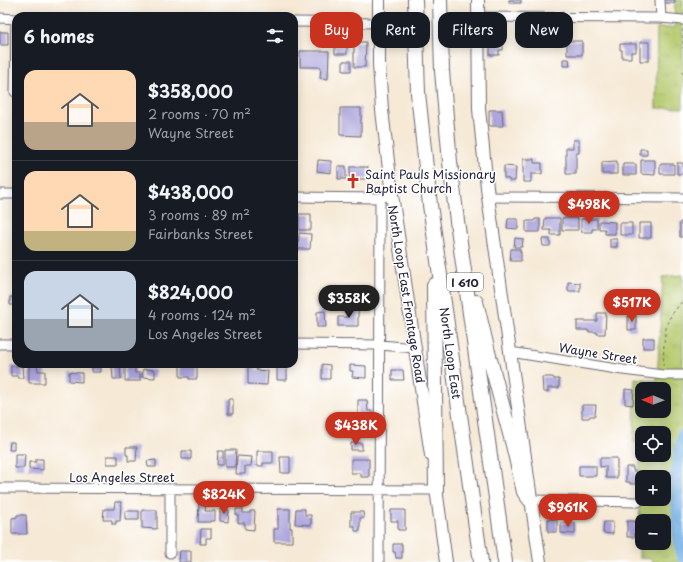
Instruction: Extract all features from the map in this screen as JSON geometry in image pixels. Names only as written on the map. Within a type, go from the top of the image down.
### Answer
[{"type":"highway","name":"North Loop East","points":[[415,0],[418,93],[434,231],[481,562]]},
{"type":"highway","name":"North Loop East","points":[[440,0],[444,101],[450,162],[505,562]]},
{"type":"highway","points":[[457,221],[488,352],[524,492],[530,500]]},
{"type":"highway","points":[[434,231],[436,490]]},
{"type":"main road","name":"North Loop East Frontage Road","points":[[378,12],[379,0]]},
{"type":"main road","points":[[478,0],[478,12]]},
{"type":"main road","name":"North Loop East Frontage Road","points":[[379,48],[382,110],[392,195],[446,562]]},
{"type":"main road","points":[[478,48],[479,109],[488,197],[540,562]]},
{"type":"street","points":[[660,0],[661,18]]},
{"type":"street","points":[[507,17],[661,18],[683,20]]},
{"type":"street","points":[[0,18],[12,19]]},
{"type":"street","points":[[298,22],[371,23]]},
{"type":"street","points":[[0,194],[12,194]]},
{"type":"street","points":[[298,197],[380,198],[392,195]]},
{"type":"street","points":[[488,197],[683,198]]},
{"type":"street","points":[[379,562],[380,198]]},
{"type":"street","points":[[0,344],[12,344]]},
{"type":"street","points":[[298,344],[380,345],[415,348]]},
{"type":"street","name":"Wayne Street","points":[[510,352],[623,370],[663,375],[683,375]]},
{"type":"street","name":"Los Angeles Street","points":[[0,488],[436,490]]},
{"type":"street","points":[[170,489],[170,553]]},
{"type":"street","points":[[530,500],[635,502]]},
{"type":"path","points":[[683,27],[683,48]]},
{"type":"path","points":[[683,72],[683,77]]},
{"type":"path","points":[[663,370],[667,324],[683,300]]},
{"type":"green space","points":[[675,0],[683,0],[683,108],[656,108],[657,28],[674,28]]},
{"type":"green space","points":[[683,275],[683,562],[653,562],[652,559],[639,558],[639,550],[671,550],[671,514],[639,514],[639,506],[671,506],[671,470],[640,470],[640,462],[671,462],[671,426],[635,426],[634,442],[635,378],[657,381],[663,277]]},
{"type":"building","points":[[509,0],[521,0],[521,3],[509,3]]},
{"type":"building","points":[[663,0],[675,0],[675,3],[663,3]]},
{"type":"building","points":[[0,32],[8,32],[8,45],[0,45]]},
{"type":"building","points":[[573,41],[582,41],[582,55],[567,55],[567,48],[573,48]]},
{"type":"building","points":[[363,42],[366,42],[365,67],[354,67],[354,48],[363,48]]},
{"type":"building","points":[[640,42],[649,42],[649,61],[640,61]]},
{"type":"building","points":[[620,44],[636,44],[636,52],[631,52],[631,58],[622,58]]},
{"type":"building","points":[[335,48],[347,48],[347,54],[335,54]]},
{"type":"building","points":[[490,48],[503,48],[503,50],[499,50],[499,55],[490,55]]},
{"type":"building","points":[[300,51],[329,51],[328,79],[320,78],[321,67],[300,67]]},
{"type":"building","points":[[563,59],[569,59],[570,66],[563,66]]},
{"type":"building","points":[[343,61],[351,61],[351,71],[343,71]]},
{"type":"building","points":[[340,108],[361,108],[361,136],[340,135]]},
{"type":"building","points":[[489,110],[502,110],[503,126],[489,126]]},
{"type":"building","points":[[573,140],[579,140],[579,153],[576,153],[576,174],[566,174],[566,148],[573,148]]},
{"type":"building","points":[[640,149],[647,149],[647,155],[640,155]]},
{"type":"building","points":[[523,159],[534,159],[534,163],[542,163],[542,174],[531,174],[531,182],[523,182]]},
{"type":"building","points":[[318,160],[331,161],[331,173],[317,171]]},
{"type":"building","points":[[641,160],[655,160],[655,175],[641,174]]},
{"type":"building","points":[[617,161],[617,174],[602,174],[602,162]]},
{"type":"building","points":[[677,163],[683,163],[683,174],[677,174]]},
{"type":"building","points":[[623,164],[636,164],[636,175],[623,175]]},
{"type":"building","points":[[660,164],[674,164],[674,174],[660,174]]},
{"type":"building","points":[[338,166],[346,166],[346,179],[338,179]]},
{"type":"building","points":[[504,166],[516,167],[515,181],[509,181],[509,179],[504,178]]},
{"type":"building","points":[[350,167],[368,167],[368,179],[350,179]]},
{"type":"building","points":[[299,214],[311,214],[311,230],[299,230]]},
{"type":"building","points":[[545,218],[560,218],[560,235],[551,235],[551,230],[544,230]]},
{"type":"building","points":[[562,218],[578,218],[578,230],[562,230]]},
{"type":"building","points":[[508,219],[518,219],[518,229],[507,228]]},
{"type":"building","points":[[535,219],[540,219],[540,232],[526,232],[526,221],[534,221]]},
{"type":"building","points":[[581,219],[597,219],[597,229],[592,229],[592,232],[581,232]]},
{"type":"building","points":[[599,221],[615,222],[615,234],[605,234],[605,229],[599,229]]},
{"type":"building","points":[[680,222],[683,222],[683,237],[680,237]]},
{"type":"building","points":[[620,223],[632,223],[632,235],[620,235]]},
{"type":"building","points":[[639,223],[651,223],[651,238],[639,238]]},
{"type":"building","points":[[299,233],[311,234],[310,249],[298,249]]},
{"type":"building","points":[[515,238],[523,239],[522,247],[514,247]]},
{"type":"building","points":[[542,239],[550,239],[550,246],[543,246]]},
{"type":"building","points":[[610,239],[617,239],[617,247],[610,247]]},
{"type":"building","points":[[511,249],[520,249],[521,261],[510,261]]},
{"type":"building","points":[[568,282],[580,283],[580,291],[568,291]]},
{"type":"building","points":[[10,297],[12,297],[12,305],[10,305]]},
{"type":"building","points":[[347,309],[358,309],[358,326],[338,326],[338,317],[347,317]]},
{"type":"building","points":[[325,311],[326,327],[317,327],[317,312]]},
{"type":"building","points":[[597,313],[606,313],[605,334],[588,332],[588,330],[577,330],[577,321],[597,321]]},
{"type":"building","points":[[628,316],[636,316],[636,330],[628,330]]},
{"type":"building","points":[[643,338],[654,338],[654,348],[643,348]]},
{"type":"building","points":[[322,364],[330,365],[330,379],[322,379]]},
{"type":"building","points":[[350,365],[366,366],[366,378],[352,377],[353,371],[350,371]]},
{"type":"building","points":[[11,366],[12,368],[22,368],[23,378],[11,376]]},
{"type":"building","points":[[29,368],[38,368],[38,371],[45,371],[45,383],[29,383]]},
{"type":"building","points":[[92,368],[101,368],[101,372],[92,372]]},
{"type":"building","points":[[112,368],[120,368],[121,379],[113,379]]},
{"type":"building","points":[[125,368],[135,368],[135,373],[140,373],[140,381],[125,381]]},
{"type":"building","points":[[180,368],[197,368],[197,379],[180,377]]},
{"type":"building","points":[[248,368],[256,368],[256,370],[268,371],[267,385],[248,384]]},
{"type":"building","points":[[277,368],[287,368],[287,380],[277,380]]},
{"type":"building","points":[[143,369],[155,370],[155,378],[142,377]]},
{"type":"building","points":[[392,370],[403,370],[404,380],[392,380]]},
{"type":"building","points":[[69,372],[82,373],[82,382],[69,381]]},
{"type":"building","points":[[542,377],[553,377],[554,379],[559,379],[559,388],[548,388],[548,392],[543,392]]},
{"type":"building","points":[[625,389],[634,390],[633,405],[625,404]]},
{"type":"building","points":[[228,399],[233,399],[233,414],[228,414]]},
{"type":"building","points":[[358,400],[367,400],[368,411],[372,411],[372,418],[358,418]]},
{"type":"building","points":[[582,405],[596,405],[595,416],[582,418]]},
{"type":"building","points":[[354,422],[368,422],[368,428],[354,428]]},
{"type":"building","points":[[10,442],[14,442],[14,450],[9,450]]},
{"type":"building","points":[[351,443],[362,443],[362,450],[351,450]]},
{"type":"building","points":[[126,447],[137,447],[136,461],[128,461]]},
{"type":"building","points":[[225,450],[236,450],[235,467],[225,467]]},
{"type":"building","points":[[182,451],[191,451],[191,459],[182,459]]},
{"type":"building","points":[[218,451],[223,451],[223,465],[217,465]]},
{"type":"building","points":[[257,451],[273,451],[273,463],[263,463],[263,466],[257,466]]},
{"type":"building","points":[[15,454],[25,454],[24,468],[15,468]]},
{"type":"building","points":[[107,456],[118,456],[118,464],[107,464]]},
{"type":"building","points":[[237,456],[252,457],[251,466],[245,466],[245,474],[236,474]]},
{"type":"building","points":[[280,457],[290,457],[290,473],[281,473]]},
{"type":"building","points":[[600,458],[617,458],[617,478],[606,478],[606,466],[600,467]]},
{"type":"building","points":[[36,459],[43,459],[43,470],[29,469],[29,462],[36,462]]},
{"type":"building","points":[[351,459],[369,459],[369,477],[361,477],[361,473],[351,473]]},
{"type":"building","points":[[156,460],[156,467],[148,467],[147,461]]},
{"type":"building","points":[[579,466],[596,466],[596,476],[579,476]]},
{"type":"building","points":[[626,467],[633,467],[633,471],[635,471],[635,484],[626,482]]},
{"type":"building","points":[[115,502],[121,502],[120,521],[116,521],[116,524],[112,524],[112,520],[103,520],[104,509],[114,509]]},
{"type":"building","points":[[199,502],[206,503],[205,511],[215,511],[215,521],[198,522]]},
{"type":"building","points":[[220,509],[229,510],[228,522],[220,521]]},
{"type":"building","points":[[236,509],[243,509],[243,513],[255,511],[254,530],[245,529],[245,523],[238,523]]},
{"type":"building","points":[[278,509],[290,509],[292,542],[274,542],[274,529],[278,529]]},
{"type":"building","points":[[296,509],[305,509],[305,515],[311,515],[311,525],[295,524]]},
{"type":"building","points":[[142,510],[157,510],[157,529],[142,528]]},
{"type":"building","points":[[391,510],[405,510],[405,530],[398,530],[398,521],[391,521]]},
{"type":"building","points":[[125,511],[139,511],[139,520],[125,520]]},
{"type":"building","points":[[351,512],[363,512],[364,518],[360,518],[360,531],[355,531],[355,526],[351,526]]},
{"type":"building","points":[[17,515],[26,515],[27,534],[12,534],[12,518],[17,517]]},
{"type":"building","points":[[548,519],[557,520],[557,532],[548,532]]},
{"type":"building","points":[[627,521],[635,521],[635,537],[627,537]]},
{"type":"building","points":[[604,522],[613,522],[613,534],[603,533]]},
{"type":"building","points":[[561,523],[575,523],[575,534],[561,533]]},
{"type":"building","points":[[201,529],[211,529],[211,538],[206,538],[206,544],[200,544]]},
{"type":"building","points":[[393,544],[402,544],[402,558],[396,558],[395,552],[393,552]]},
{"type":"building","points":[[180,551],[191,551],[191,562],[179,562]]},
{"type":"waterway","points":[[683,435],[676,475],[679,542],[683,557]]},
{"type":"place","name":"Saint Pauls Missionary Baptist Church","points":[[353,181]]}]
